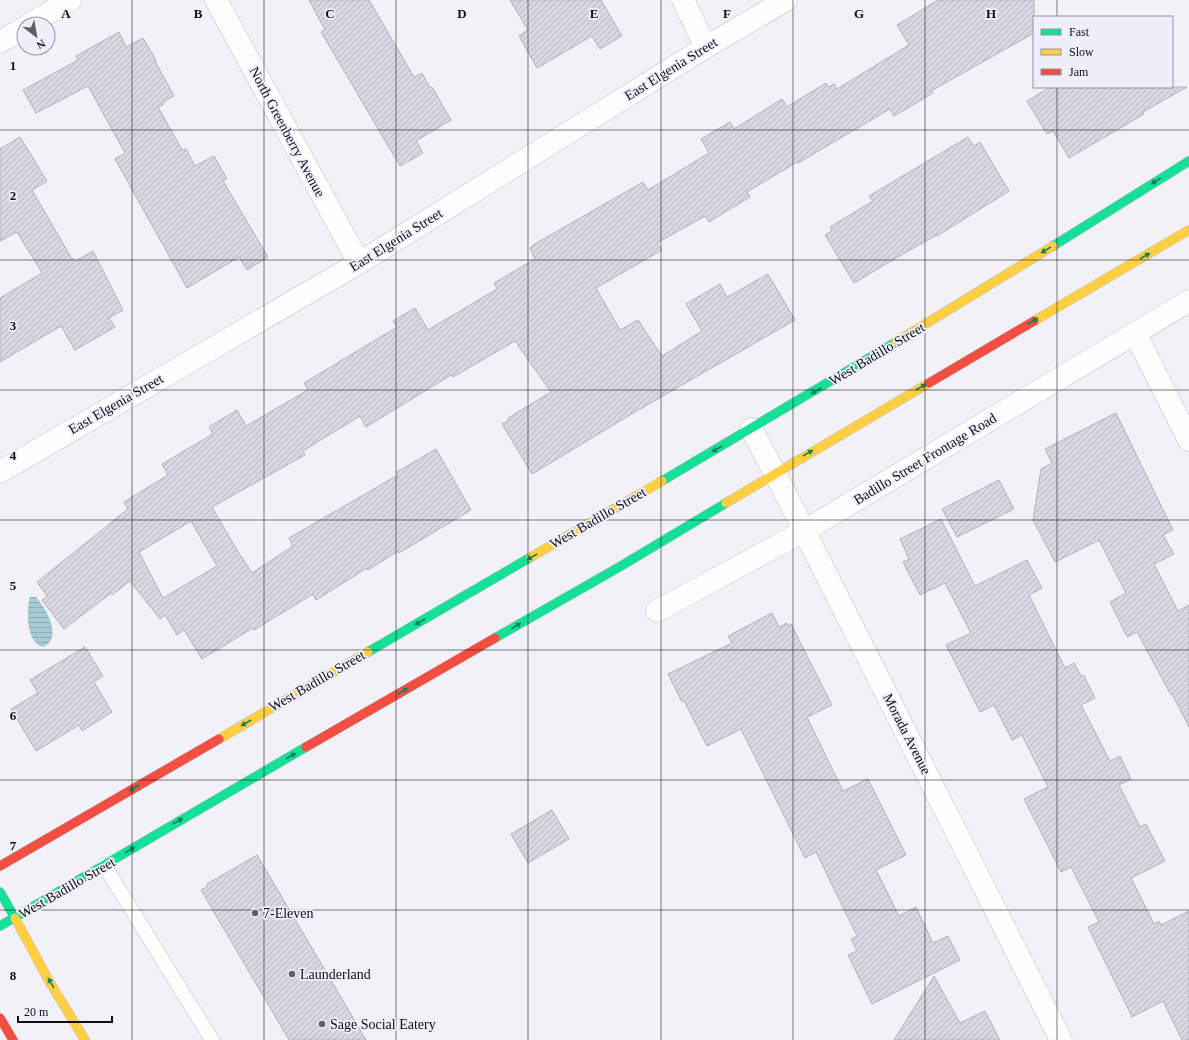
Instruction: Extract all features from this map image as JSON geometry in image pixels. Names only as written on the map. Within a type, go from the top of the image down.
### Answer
[{"type":"main road","name":"West Badillo Street","points":[[0,866],[751,429],[909,335],[1189,161]]},
{"type":"main road","name":"West Badillo Street","points":[[0,926],[295,753],[621,566],[775,473],[1189,230]]},
{"type":"main road","points":[[0,892],[49,981],[85,1040]]},
{"type":"main road","points":[[0,1018],[13,1040]]},
{"type":"street","points":[[43,16],[70,0]]},
{"type":"street","name":"North Greenberry Avenue","points":[[216,0],[358,263]]},
{"type":"street","points":[[683,0],[706,47]]},
{"type":"street","name":"East Elgenia Street","points":[[0,472],[358,263],[706,47],[786,0]]},
{"type":"street","points":[[0,42],[16,33]]},
{"type":"street","name":"Badillo Street Frontage Road","points":[[657,611],[804,531],[1189,301]]},
{"type":"street","points":[[1135,333],[1189,440]]},
{"type":"street","name":"Morada Avenue","points":[[751,429],[775,473],[1061,1040]]},
{"type":"lane","points":[[104,865],[212,1040]]},
{"type":"water","points":[[30,597],[36,597],[44,608],[51,622],[52,637],[49,643],[43,647],[37,644],[30,633],[28,610]]},
{"type":"building","points":[[309,0],[369,0],[414,77],[422,73],[451,120],[416,141],[423,153],[400,166],[321,32],[325,30]]},
{"type":"building","points":[[510,0],[601,0],[622,36],[600,49],[592,36],[537,68],[519,36],[528,30]]},
{"type":"building","points":[[938,0],[1034,0],[1033,34],[931,91],[933,93],[894,116],[890,109],[798,163],[797,162],[747,192],[750,197],[709,222],[705,216],[657,243],[662,250],[596,288],[620,330],[638,320],[662,356],[702,331],[686,304],[720,284],[727,297],[768,274],[795,320],[635,412],[532,474],[502,424],[509,420],[508,418],[551,392],[515,341],[453,377],[451,375],[366,427],[360,416],[303,451],[305,455],[212,507],[252,573],[293,546],[289,538],[398,475],[397,472],[436,449],[471,510],[399,553],[398,551],[368,570],[367,568],[316,600],[313,594],[254,630],[253,628],[202,659],[184,630],[177,635],[165,615],[160,619],[130,581],[112,595],[111,593],[64,629],[42,600],[47,596],[37,582],[128,509],[124,502],[168,475],[162,464],[213,434],[209,427],[237,410],[246,426],[308,390],[304,383],[397,327],[393,321],[415,308],[428,330],[497,289],[494,283],[535,259],[530,248],[533,245],[643,182],[648,190],[709,153],[701,139],[730,122],[734,129],[782,99],[787,107],[826,83],[828,87],[834,84],[837,89],[909,45],[897,25]],"holes":[[[191,521],[217,566],[163,598],[139,552]]]},
{"type":"building","points":[[119,32],[126,47],[143,38],[156,60],[155,61],[174,96],[163,102],[164,104],[158,107],[182,150],[186,149],[195,166],[214,156],[227,179],[223,181],[268,257],[247,270],[239,257],[187,288],[115,159],[125,153],[88,86],[36,113],[23,90],[78,60],[76,56]]},
{"type":"building","points":[[1187,87],[1143,112],[1144,114],[1069,158],[1053,131],[1047,134],[1027,101],[1048,88]]},
{"type":"building","points":[[20,137],[47,181],[32,190],[72,259],[73,258],[75,261],[93,251],[123,310],[109,318],[115,327],[75,350],[61,326],[0,362],[0,298],[42,273],[17,232],[0,241],[0,149]]},
{"type":"building","points":[[968,137],[974,146],[980,142],[1009,191],[937,236],[908,251],[854,283],[825,235],[832,231],[830,227],[873,201],[869,196]]},
{"type":"building","points":[[1116,413],[1173,530],[1163,535],[1174,554],[1154,564],[1178,611],[1189,605],[1189,727],[1137,632],[1127,637],[1110,602],[1126,593],[1099,540],[1055,562],[1033,520],[1041,469],[1052,463],[1045,449]]},
{"type":"building","points":[[999,480],[1014,509],[957,537],[942,509]]},
{"type":"building","points":[[941,519],[975,586],[1027,560],[1042,588],[1029,595],[1065,668],[1074,663],[1081,676],[1084,676],[1095,698],[1081,705],[1110,761],[1120,756],[1131,779],[1119,785],[1140,827],[1146,824],[1165,861],[1131,878],[1154,924],[1159,921],[1161,925],[1189,911],[1189,1040],[1182,1040],[1163,1001],[1132,1017],[1088,927],[1099,922],[1071,867],[1061,872],[1024,799],[1048,787],[1022,735],[1012,740],[994,705],[980,712],[946,645],[971,633],[945,583],[920,595],[903,562],[909,559],[900,539]]},
{"type":"building","points":[[772,613],[779,627],[787,623],[788,626],[791,624],[832,705],[807,717],[843,791],[868,779],[906,855],[876,870],[899,916],[916,907],[933,943],[948,936],[960,960],[872,1004],[848,955],[857,951],[851,939],[857,936],[816,852],[805,858],[741,729],[707,746],[684,701],[682,702],[668,674],[732,643],[728,636]]},
{"type":"building","points":[[85,647],[103,676],[94,682],[112,712],[82,731],[79,725],[36,751],[11,709],[38,693],[30,680]]},
{"type":"building","points":[[552,810],[569,839],[528,863],[511,834]]},
{"type":"building","points":[[257,855],[366,1040],[289,1040],[201,890],[208,886],[207,884]]},
{"type":"building","points":[[934,976],[960,1023],[985,1011],[1000,1040],[894,1040]]},
{"type":"traffic: fast","points":[[1053,246],[1189,161]]},
{"type":"traffic: fast","points":[[662,481],[896,342]]},
{"type":"traffic: fast","points":[[495,638],[621,566],[726,503]]},
{"type":"traffic: fast","points":[[368,652],[531,557]]},
{"type":"traffic: fast","points":[[0,926],[306,747]]},
{"type":"traffic: fast","points":[[0,892],[15,918]]},
{"type":"traffic: slow","points":[[1034,321],[1189,230]]},
{"type":"traffic: slow","points":[[896,342],[1053,246]]},
{"type":"traffic: slow","points":[[726,503],[929,383]]},
{"type":"traffic: slow","points":[[531,557],[662,481]]},
{"type":"traffic: slow","points":[[219,739],[368,652]]},
{"type":"traffic: slow","points":[[15,918],[49,981],[85,1040]]},
{"type":"traffic: jam","points":[[929,383],[1034,321]]},
{"type":"traffic: jam","points":[[306,747],[495,638]]},
{"type":"traffic: jam","points":[[0,866],[219,739]]},
{"type":"traffic: jam","points":[[0,1018],[13,1040]]},
{"type":"place","name":"7-Eleven","points":[[255,913]]},
{"type":"place","name":"Launderland","points":[[292,974]]},
{"type":"place","name":"Sage Social Eatery","points":[[322,1024]]}]
